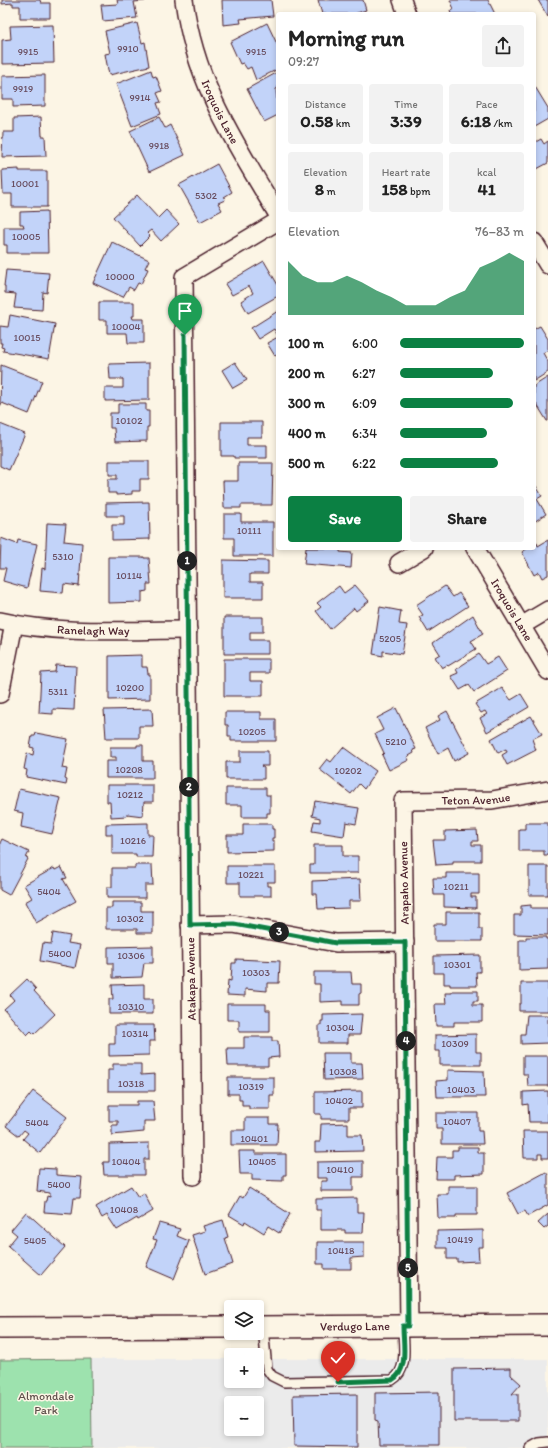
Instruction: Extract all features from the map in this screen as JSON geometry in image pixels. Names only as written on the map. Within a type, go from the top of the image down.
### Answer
[{"type":"street","name":"Iroquois Lane","points":[[184,0],[195,56],[207,90],[223,122],[276,212]]},
{"type":"street","points":[[402,0],[406,12]]},
{"type":"street","name":"Atakapa Avenue","points":[[193,1176],[184,277],[276,222]]},
{"type":"street","points":[[536,245],[548,265]]},
{"type":"street","points":[[399,563],[421,550]]},
{"type":"street","name":"Iroquois Lane","points":[[476,550],[548,671]]},
{"type":"street","points":[[521,626],[548,610]]},
{"type":"street","points":[[0,694],[7,622]]},
{"type":"street","name":"Ranelagh Way","points":[[7,622],[65,630],[188,630]]},
{"type":"street","name":"Teton Avenue","points":[[403,801],[492,800],[548,790]]},
{"type":"street","name":"Arapaho Avenue","points":[[403,801],[406,1326]]},
{"type":"street","points":[[190,925],[234,924],[336,943],[405,942]]},
{"type":"street","name":"Verdugo Lane","points":[[264,1327],[548,1325]]},
{"type":"street","points":[[0,1328],[224,1327]]},
{"type":"lane","points":[[262,1340],[267,1369],[272,1376],[284,1382],[392,1380],[399,1377],[402,1367],[406,1326]]},
{"type":"lane","points":[[530,1448],[539,1442],[548,1442]]},
{"type":"shaded area","points":[[91,1359],[224,1359],[224,1388],[264,1388],[264,1359],[548,1359],[548,1448],[92,1448]]},
{"type":"green space","name":"Almondale Park","points":[[91,1359],[92,1448],[0,1448],[0,1360]]},
{"type":"building","points":[[2,0],[40,0],[41,3],[50,3],[50,18],[20,18],[20,6],[13,6],[13,3],[2,4]]},
{"type":"building","points":[[117,0],[145,1],[134,2],[137,18],[103,21],[101,5],[118,4]]},
{"type":"building","points":[[222,0],[271,0],[273,16],[240,19],[241,23],[223,25]]},
{"type":"building","points":[[318,0],[363,0],[366,10],[360,12],[321,12]]},
{"type":"building","points":[[450,0],[488,0],[494,12],[450,12],[454,9]]},
{"type":"building","points":[[538,0],[548,0],[548,17]]},
{"type":"building","points":[[137,23],[142,43],[145,42],[149,66],[109,75],[105,54],[110,53],[105,31]]},
{"type":"building","points":[[267,23],[276,42],[276,70],[256,80],[251,67],[247,69],[243,63],[240,64],[230,42]]},
{"type":"building","points":[[53,25],[54,63],[2,64],[2,40],[11,39],[10,26]]},
{"type":"building","points":[[151,70],[153,77],[156,76],[162,91],[157,93],[161,102],[157,103],[161,114],[132,126],[116,84]]},
{"type":"building","points":[[276,73],[276,116],[264,122],[247,89]]},
{"type":"building","points":[[45,75],[45,106],[13,107],[13,99],[2,99],[2,76]]},
{"type":"building","points":[[536,88],[548,108],[548,119],[536,126]]},
{"type":"building","points":[[41,117],[42,136],[45,136],[46,156],[2,157],[3,132],[14,132],[14,118]]},
{"type":"building","points":[[159,117],[165,128],[170,125],[185,155],[149,172],[130,131]]},
{"type":"building","points":[[541,139],[544,144],[548,141],[548,163],[536,169],[536,142]]},
{"type":"building","points":[[217,164],[232,192],[224,197],[225,200],[218,203],[222,210],[200,222],[179,185]]},
{"type":"building","points":[[19,169],[19,171],[47,171],[47,207],[12,207],[12,194],[3,194],[2,170]]},
{"type":"building","points":[[137,195],[158,218],[166,210],[179,224],[161,241],[151,230],[147,233],[150,236],[140,246],[113,217]]},
{"type":"building","points":[[47,211],[48,253],[7,253],[7,245],[4,245],[4,227],[24,227],[23,224],[20,224],[20,212]]},
{"type":"building","points":[[112,242],[149,260],[145,268],[148,269],[141,284],[138,283],[134,290],[129,287],[123,297],[93,283]]},
{"type":"building","points":[[264,261],[276,282],[276,297],[248,313],[241,301],[253,293],[249,286],[232,295],[225,284]]},
{"type":"building","points":[[6,270],[49,273],[47,293],[43,292],[42,310],[14,308],[16,294],[5,293],[4,286]]},
{"type":"building","points":[[99,302],[134,302],[133,319],[144,319],[144,343],[128,343],[127,333],[107,333],[107,320],[99,320]]},
{"type":"building","points":[[276,312],[276,332],[274,329],[258,339],[251,328]]},
{"type":"building","points":[[10,315],[55,324],[49,359],[3,351],[4,348],[1,347],[2,343],[0,343],[0,326],[8,327]]},
{"type":"building","points":[[540,326],[548,339],[548,350],[543,353],[548,362],[548,372],[536,380],[536,328]]},
{"type":"building","points":[[276,338],[276,355],[275,356],[267,343]]},
{"type":"building","points":[[235,362],[247,380],[233,388],[222,370]]},
{"type":"building","points":[[149,363],[149,400],[105,401],[105,388],[123,388],[123,379],[110,379],[109,364]]},
{"type":"building","points":[[1,365],[42,381],[29,414],[2,403],[0,406]]},
{"type":"building","points":[[548,377],[548,421],[536,403],[536,385]]},
{"type":"building","points":[[118,404],[146,404],[146,411],[149,411],[147,441],[115,442],[114,428],[110,428],[110,413],[118,413]]},
{"type":"building","points":[[221,422],[262,422],[262,437],[247,437],[247,445],[267,445],[267,458],[234,458],[234,456],[221,456]]},
{"type":"building","points":[[0,424],[25,434],[9,470],[0,466]]},
{"type":"building","points":[[109,461],[149,461],[149,479],[140,479],[140,491],[132,491],[132,494],[116,495],[116,493],[108,493],[108,479],[117,479],[117,475],[109,475]]},
{"type":"building","points":[[238,463],[273,463],[272,505],[241,505],[241,508],[224,508],[223,481],[238,481]]},
{"type":"building","points":[[536,486],[542,496],[537,499],[546,514],[536,521]]},
{"type":"building","points":[[149,502],[150,539],[112,540],[112,525],[124,525],[124,516],[106,516],[106,503]]},
{"type":"building","points":[[224,514],[241,514],[241,522],[273,522],[273,556],[234,556],[234,538],[224,538]]},
{"type":"building","points":[[47,523],[66,524],[64,541],[82,543],[79,586],[64,584],[63,593],[40,591],[42,568],[45,569]]},
{"type":"building","points":[[1,538],[17,544],[18,540],[37,544],[27,588],[3,581],[6,568],[0,568]]},
{"type":"building","points":[[548,540],[548,575],[542,578],[539,572],[534,575],[522,552],[525,550],[536,550],[536,543],[538,546]]},
{"type":"building","points":[[306,550],[340,550],[340,552],[352,553],[351,568],[304,564]]},
{"type":"building","points":[[108,557],[149,558],[151,584],[147,584],[147,591],[142,592],[142,602],[108,603]]},
{"type":"building","points":[[223,560],[268,561],[268,574],[250,574],[250,582],[263,582],[263,598],[223,598]]},
{"type":"building","points":[[355,585],[369,601],[356,611],[354,608],[330,629],[316,611],[321,607],[317,603],[339,586],[344,593]]},
{"type":"building","points":[[445,586],[453,597],[459,593],[468,606],[428,632],[419,617],[423,615],[416,605]]},
{"type":"building","points":[[380,607],[401,611],[399,624],[407,625],[402,654],[383,651],[383,656],[373,654]]},
{"type":"building","points":[[473,615],[483,634],[471,641],[476,649],[442,668],[435,657],[440,654],[433,643]]},
{"type":"building","points":[[224,617],[263,617],[263,632],[250,632],[250,640],[268,640],[268,654],[224,654]]},
{"type":"building","points":[[479,654],[486,664],[498,657],[507,671],[474,692],[469,685],[460,690],[451,676],[458,673],[456,669]]},
{"type":"building","points":[[142,655],[142,667],[147,667],[148,674],[150,674],[150,699],[109,700],[109,656]]},
{"type":"building","points":[[224,659],[269,659],[269,673],[250,673],[250,681],[263,681],[263,696],[224,696]]},
{"type":"building","points":[[56,665],[76,666],[74,710],[53,709],[53,714],[39,713],[41,673],[55,672]]},
{"type":"building","points":[[502,688],[511,700],[521,694],[529,707],[487,732],[480,718],[487,714],[485,711],[481,713],[475,704]]},
{"type":"building","points":[[396,708],[416,749],[413,750],[414,753],[407,757],[409,760],[389,770],[382,755],[384,753],[375,734],[383,730],[377,718]]},
{"type":"building","points":[[152,709],[153,726],[139,726],[139,738],[106,738],[104,710]]},
{"type":"building","points":[[447,711],[469,753],[454,761],[448,748],[438,754],[425,728],[440,720],[438,716]]},
{"type":"building","points":[[225,712],[261,712],[261,719],[276,719],[276,741],[231,741],[231,736],[228,736],[228,725],[225,725]]},
{"type":"building","points":[[531,716],[542,734],[532,739],[536,750],[507,765],[502,755],[507,752],[506,749],[498,753],[491,739]]},
{"type":"building","points":[[36,733],[68,739],[62,768],[67,769],[65,779],[67,780],[66,785],[26,777],[27,770],[24,769],[27,753],[33,755],[34,748],[30,747],[32,736],[35,736]]},
{"type":"building","points":[[137,745],[143,745],[143,761],[153,761],[153,778],[106,778],[106,761],[116,761],[116,757],[110,757],[110,747],[137,747]]},
{"type":"building","points":[[343,747],[376,771],[364,789],[359,784],[351,794],[319,769],[327,759],[331,762]]},
{"type":"building","points":[[240,751],[268,751],[268,766],[261,766],[264,768],[264,779],[226,779],[226,762],[240,762]]},
{"type":"building","points":[[107,785],[153,785],[153,802],[144,802],[143,816],[127,814],[127,816],[111,817],[110,802],[107,802]]},
{"type":"building","points":[[226,788],[266,788],[266,795],[270,795],[270,813],[267,813],[267,817],[242,817],[242,805],[226,805]]},
{"type":"building","points":[[19,789],[61,798],[52,834],[21,827],[23,813],[14,811]]},
{"type":"building","points":[[315,801],[359,808],[356,824],[346,822],[344,836],[312,831],[314,821],[320,822],[320,818],[312,816]]},
{"type":"building","points":[[148,823],[148,835],[153,835],[152,857],[136,857],[136,854],[112,854],[112,834],[106,834],[106,824]]},
{"type":"building","points":[[525,823],[548,823],[548,855],[544,855],[544,851],[519,851],[519,829],[525,829]]},
{"type":"building","points":[[243,824],[272,824],[272,829],[274,829],[274,838],[272,838],[272,841],[274,841],[274,851],[227,852],[227,835],[243,835]]},
{"type":"building","points":[[477,830],[478,841],[472,841],[472,845],[481,845],[481,861],[453,861],[453,864],[436,865],[433,840],[445,840],[445,831]]},
{"type":"building","points":[[2,839],[29,852],[26,858],[28,859],[9,895],[0,890],[0,843]]},
{"type":"building","points":[[314,845],[343,845],[343,856],[358,856],[358,873],[310,873],[310,865],[314,865]]},
{"type":"building","points":[[135,865],[152,865],[153,885],[145,885],[145,898],[107,898],[107,887],[112,887],[112,868],[135,868]]},
{"type":"building","points":[[227,866],[275,866],[275,882],[267,882],[267,886],[271,886],[271,896],[240,896],[240,883],[227,883]]},
{"type":"building","points":[[529,866],[548,866],[548,895],[529,895]]},
{"type":"building","points":[[61,867],[67,878],[63,879],[76,901],[36,923],[25,902],[32,898],[24,885],[54,868],[55,870]]},
{"type":"building","points":[[446,873],[479,873],[479,894],[471,894],[471,897],[476,897],[476,908],[444,907],[444,895],[434,895],[433,878],[446,878]]},
{"type":"building","points":[[360,879],[361,901],[349,901],[349,908],[318,909],[317,894],[312,894],[312,881]]},
{"type":"building","points":[[112,902],[141,902],[141,911],[153,911],[153,933],[137,933],[137,929],[106,929],[106,908],[112,908]]},
{"type":"building","points":[[531,905],[531,908],[548,908],[548,935],[514,934],[514,915],[521,915],[521,906]]},
{"type":"building","points":[[446,912],[479,912],[479,929],[482,929],[482,941],[434,941],[434,924],[446,924]]},
{"type":"building","points":[[53,933],[70,936],[68,943],[80,945],[75,968],[40,961],[43,943],[51,944]]},
{"type":"building","points":[[526,937],[546,937],[546,939],[548,939],[548,969],[519,970],[519,940],[526,940]]},
{"type":"building","points":[[153,946],[153,963],[144,963],[142,977],[113,978],[113,963],[108,963],[108,947]]},
{"type":"building","points":[[480,955],[480,972],[476,972],[477,986],[450,986],[450,984],[444,984],[444,973],[434,973],[434,956]]},
{"type":"building","points":[[236,959],[280,961],[279,983],[267,983],[267,991],[245,989],[245,996],[227,995],[228,980],[231,981],[232,963],[236,963]]},
{"type":"building","points":[[314,972],[351,972],[352,984],[361,984],[359,1005],[343,1005],[343,1001],[320,1002],[320,984],[314,984]]},
{"type":"building","points":[[27,979],[36,989],[34,991],[55,1014],[34,1034],[31,1031],[27,1035],[4,1009],[14,1000],[10,995]]},
{"type":"building","points":[[521,983],[548,983],[548,1011],[519,1011],[519,1004],[521,1004]]},
{"type":"building","points":[[144,984],[144,999],[153,999],[153,1014],[109,1014],[109,999],[113,999],[112,985]]},
{"type":"building","points":[[452,991],[478,991],[478,1001],[473,1001],[473,1005],[482,1005],[482,1022],[454,1022],[454,1026],[436,1026],[435,1004],[446,1004],[445,993],[452,993]]},
{"type":"building","points":[[227,1004],[266,1004],[266,1010],[270,1010],[270,1032],[239,1032],[239,1020],[227,1020]]},
{"type":"building","points":[[362,1014],[360,1035],[348,1035],[348,1043],[319,1043],[319,1025],[321,1025],[321,1021],[323,1021],[323,1015]]},
{"type":"building","points":[[527,1015],[548,1015],[548,1043],[521,1044],[521,1034],[525,1034]]},
{"type":"building","points":[[115,1025],[154,1025],[155,1041],[149,1041],[149,1055],[109,1056],[109,1044],[115,1044]]},
{"type":"building","points":[[476,1034],[476,1052],[481,1052],[481,1065],[440,1065],[440,1051],[435,1051],[435,1035]]},
{"type":"building","points":[[244,1037],[272,1037],[272,1041],[278,1041],[279,1057],[268,1058],[268,1066],[228,1066],[227,1048],[244,1048]]},
{"type":"building","points":[[323,1053],[351,1053],[351,1063],[362,1063],[363,1079],[324,1080]]},
{"type":"building","points":[[523,1056],[548,1056],[548,1086],[528,1086],[527,1074],[523,1074]]},
{"type":"building","points":[[113,1064],[141,1064],[141,1075],[155,1074],[155,1091],[108,1091],[108,1070],[113,1070]]},
{"type":"building","points":[[448,1070],[484,1071],[485,1097],[437,1097],[436,1081],[448,1080]]},
{"type":"building","points":[[228,1077],[274,1077],[274,1095],[270,1095],[270,1109],[249,1109],[249,1106],[242,1106],[242,1100],[239,1100],[239,1094],[228,1094]]},
{"type":"building","points":[[33,1091],[67,1117],[40,1153],[23,1139],[28,1133],[24,1130],[19,1136],[6,1126]]},
{"type":"building","points":[[362,1091],[362,1108],[349,1108],[349,1119],[321,1119],[321,1114],[315,1114],[315,1092]]},
{"type":"building","points":[[548,1091],[548,1122],[529,1122],[528,1104],[523,1105],[523,1092]]},
{"type":"building","points":[[137,1101],[153,1101],[155,1121],[144,1121],[144,1132],[112,1135],[112,1125],[118,1125],[118,1121],[109,1121],[109,1105],[137,1105]]},
{"type":"building","points":[[436,1113],[478,1113],[478,1131],[482,1131],[483,1144],[442,1144],[442,1129],[436,1129]]},
{"type":"building","points":[[245,1118],[270,1118],[270,1124],[278,1124],[277,1145],[231,1145],[231,1130],[245,1130]]},
{"type":"building","points":[[348,1123],[348,1135],[362,1135],[363,1151],[315,1152],[315,1142],[320,1142],[321,1124]]},
{"type":"building","points":[[523,1131],[548,1131],[548,1158],[542,1158],[542,1154],[538,1154],[538,1158],[524,1158]]},
{"type":"building","points":[[149,1143],[149,1159],[144,1159],[144,1175],[104,1175],[103,1162],[109,1162],[109,1144]]},
{"type":"building","points":[[458,1147],[478,1147],[478,1153],[484,1153],[484,1174],[454,1175],[454,1179],[436,1179],[437,1157],[452,1157],[452,1150],[458,1150]]},
{"type":"building","points":[[239,1151],[255,1151],[255,1154],[286,1154],[286,1175],[283,1175],[283,1181],[252,1180],[252,1174],[240,1174]]},
{"type":"building","points":[[363,1161],[363,1177],[353,1177],[353,1191],[321,1191],[321,1181],[327,1181],[327,1178],[317,1178],[317,1162]]},
{"type":"building","points":[[39,1168],[56,1169],[56,1175],[82,1177],[80,1198],[74,1198],[72,1214],[44,1212],[45,1201],[47,1196],[50,1197],[50,1193],[37,1191]]},
{"type":"building","points":[[546,1172],[548,1175],[548,1205],[528,1216],[525,1211],[518,1214],[507,1193]]},
{"type":"building","points":[[131,1186],[138,1197],[144,1193],[153,1211],[138,1220],[137,1218],[117,1230],[107,1215],[102,1218],[96,1207]]},
{"type":"building","points":[[448,1186],[477,1186],[477,1215],[456,1215],[456,1218],[438,1218],[437,1194],[448,1194]]},
{"type":"building","points":[[249,1188],[290,1214],[279,1233],[268,1226],[264,1233],[245,1221],[244,1224],[229,1215],[240,1196],[243,1198]]},
{"type":"building","points":[[357,1198],[357,1212],[364,1212],[363,1233],[345,1233],[345,1230],[321,1230],[321,1210],[316,1210],[316,1199]]},
{"type":"building","points":[[26,1212],[65,1247],[41,1275],[8,1246],[17,1235],[11,1230]]},
{"type":"building","points":[[548,1214],[548,1226],[544,1229],[538,1223]]},
{"type":"building","points":[[223,1220],[228,1237],[225,1238],[233,1264],[205,1274],[192,1235],[205,1231],[203,1226]]},
{"type":"building","points":[[159,1223],[180,1229],[177,1236],[189,1241],[174,1279],[146,1267],[157,1240],[153,1239]]},
{"type":"building","points":[[483,1230],[483,1247],[478,1247],[479,1261],[457,1262],[457,1259],[447,1259],[447,1248],[437,1248],[437,1231]]},
{"type":"building","points":[[317,1242],[364,1242],[364,1257],[351,1258],[351,1269],[324,1269],[324,1264],[317,1264]]},
{"type":"building","points":[[511,1368],[511,1375],[521,1384],[512,1394],[518,1394],[518,1421],[454,1421],[454,1369]]},
{"type":"building","points":[[439,1392],[439,1445],[379,1445],[378,1421],[375,1420],[375,1393]]},
{"type":"building","points":[[357,1394],[357,1447],[294,1446],[293,1395]]},
{"type":"route","points":[[185,335],[190,925],[234,924],[336,943],[405,942],[408,1326],[403,1326],[402,1367],[399,1377],[392,1380],[338,1382]]}]
